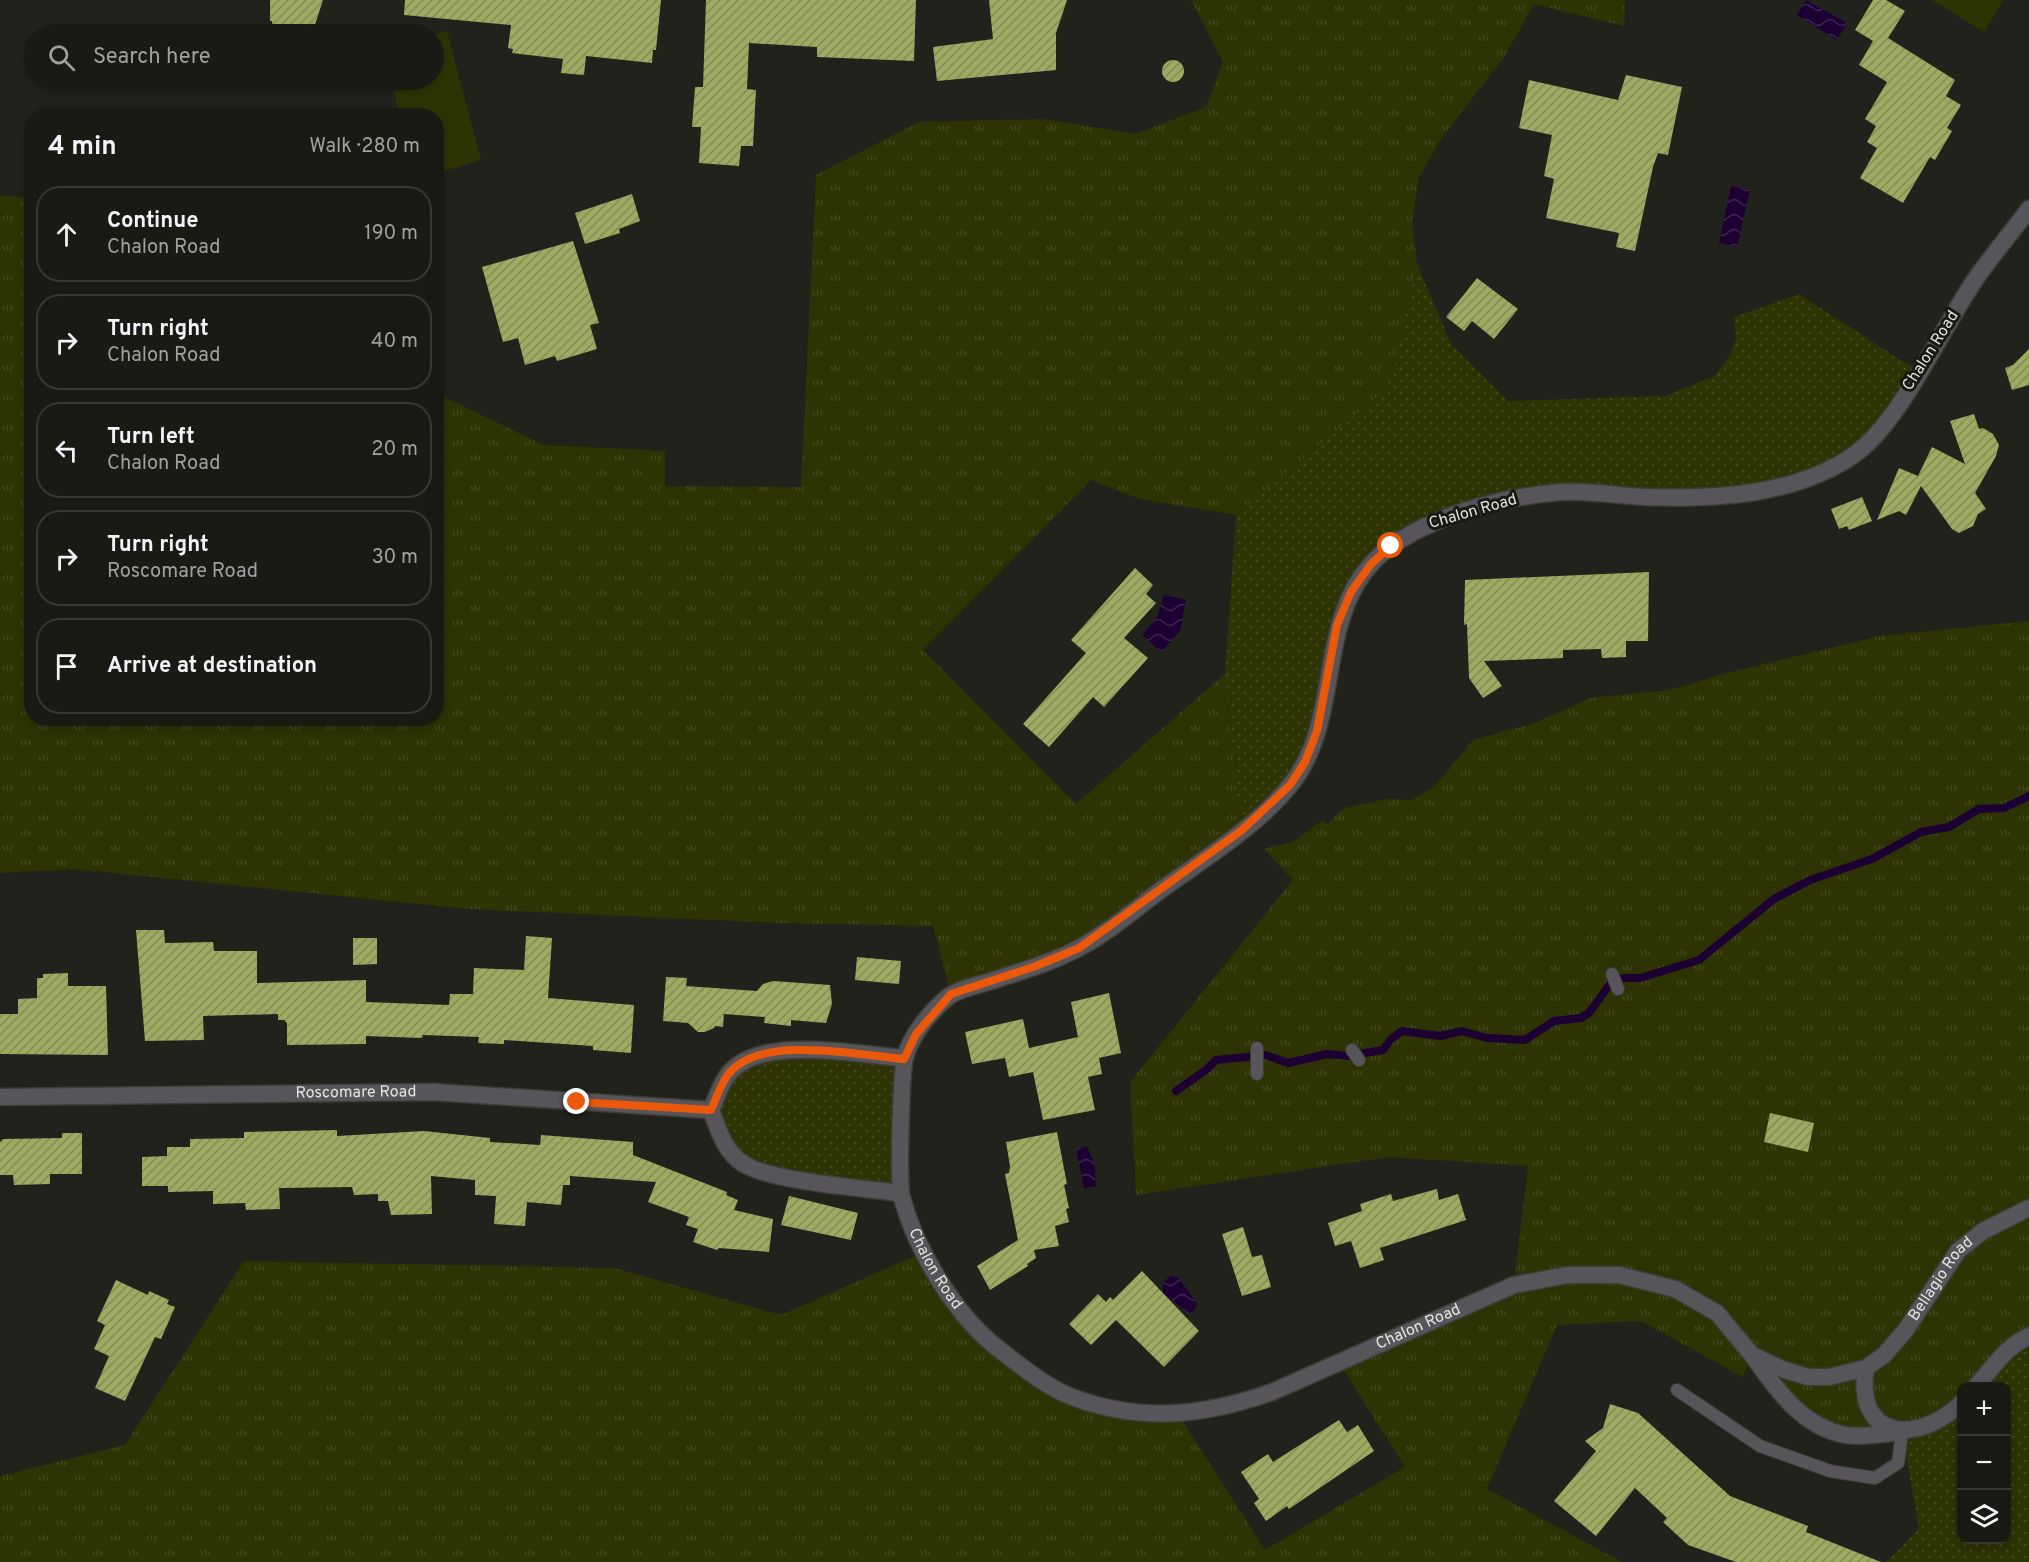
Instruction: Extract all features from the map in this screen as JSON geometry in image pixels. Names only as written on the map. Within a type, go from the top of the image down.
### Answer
[{"type":"street","name":"Chalon Road","points":[[1866,1368],[1829,1377],[1808,1377],[1782,1369],[1752,1355],[1717,1313],[1675,1289],[1619,1275],[1568,1275],[1514,1285],[1272,1392],[1231,1407],[1178,1414],[1127,1412],[1070,1396],[1031,1374],[987,1340],[953,1301],[924,1252],[900,1193],[904,1059],[916,1034],[951,994],[1036,966],[1079,948],[1242,830],[1290,785],[1305,762],[1317,731],[1337,625],[1351,592],[1371,564],[1391,546],[1424,526],[1509,500],[1564,492],[1649,497],[1720,495],[1794,483],[1826,471],[1857,453],[1878,432],[1897,407],[1976,279],[2029,209]]},
{"type":"street","points":[[900,1193],[770,1174],[743,1164],[723,1142],[711,1110],[728,1075],[755,1055],[784,1049],[904,1059]]},
{"type":"street","name":"Roscomare Road","points":[[0,1097],[433,1092],[711,1110]]},
{"type":"street","name":"Bellagio Road","points":[[1866,1368],[1884,1355],[1905,1331],[1958,1251],[1983,1231],[2008,1216],[2029,1208]]},
{"type":"street","points":[[1979,1382],[1998,1359],[2018,1341],[2029,1336]]},
{"type":"street","points":[[1752,1355],[1787,1400],[1803,1416],[1824,1428],[1847,1435],[1902,1432],[1932,1423],[1957,1406]]},
{"type":"street","points":[[1866,1368],[1863,1388],[1868,1410],[1878,1422],[1902,1432]]},
{"type":"lane","points":[[1612,974],[1618,989]]},
{"type":"lane","points":[[1256,1069],[1257,1048]]},
{"type":"lane","points":[[1677,1390],[1760,1446],[1830,1471],[1875,1478],[1898,1463],[1902,1432]]},
{"type":"green space","points":[[1191,0],[1625,0],[1624,26],[1534,4],[1504,57],[1441,139],[1419,177],[1412,221],[1417,264],[1390,386],[1236,515],[1140,499],[1091,480],[923,650],[1076,804],[1225,674],[1242,830],[1079,948],[951,994],[933,926],[778,923],[469,909],[74,869],[0,873],[0,195],[24,198],[24,726],[444,726],[444,397],[544,445],[665,451],[665,486],[801,487],[816,175],[919,122],[1042,119],[1136,134],[1206,107],[1223,62]]},
{"type":"green space","points":[[1932,0],[2003,0],[1984,32]]},
{"type":"green space","points":[[447,31],[481,160],[444,171],[444,108],[398,108],[394,90],[444,90],[444,32]]},
{"type":"green space","points":[[1417,264],[1451,344],[1508,401],[1665,396],[1714,376],[1731,354],[1736,336],[1734,317],[1799,294],[1919,372],[1857,453],[1758,491],[1564,492],[1424,526],[1351,592],[1305,763],[1242,830],[1225,674],[1236,515],[1390,386]]},
{"type":"green space","points":[[2029,621],[2029,1336],[1980,1382],[1957,1382],[1957,1404],[1902,1432],[1824,1428],[1751,1355],[1743,1377],[1641,1321],[1557,1325],[1487,1489],[1622,1562],[0,1562],[0,1476],[125,1445],[244,1261],[614,1268],[781,1315],[924,1252],[953,1301],[1070,1396],[1178,1414],[1265,1550],[1405,1467],[1339,1363],[1514,1285],[1528,1166],[1389,1157],[1136,1195],[1130,1082],[1293,880],[1264,849],[1293,842],[1323,820],[1327,824],[1344,808],[1387,799],[1411,800],[1434,787],[1473,740],[1535,723],[1590,698],[1670,690],[1719,675],[1880,636]]},
{"type":"green space","points":[[755,1055],[904,1058],[900,1193],[743,1164],[711,1110],[728,1075]]},
{"type":"green space","points":[[2029,1336],[2029,1562],[1887,1562],[1919,1528],[1902,1432],[1957,1404],[1957,1544],[2011,1544],[2011,1382],[1980,1382]]},
{"type":"water","points":[[1806,0],[1847,23],[1837,40],[1797,15]]},
{"type":"water","points":[[1731,186],[1750,190],[1737,247],[1719,243]]},
{"type":"water","points":[[1164,595],[1186,600],[1180,631],[1161,652],[1142,635],[1157,618]]},
{"type":"water","points":[[1087,1146],[1095,1166],[1096,1186],[1084,1188],[1076,1149]]},
{"type":"water","points":[[1171,1276],[1178,1277],[1197,1304],[1194,1311],[1189,1313],[1163,1293],[1163,1282]]},
{"type":"building","points":[[270,0],[323,0],[315,24],[272,24],[270,21]]},
{"type":"building","points":[[405,0],[661,0],[656,50],[653,50],[652,63],[586,56],[584,75],[561,73],[563,59],[512,53],[513,49],[508,48],[511,25],[404,15]]},
{"type":"building","points":[[706,0],[916,0],[914,61],[817,57],[817,47],[749,43],[747,89],[756,90],[753,146],[741,146],[739,166],[699,163],[701,127],[692,127],[695,87],[703,87]]},
{"type":"building","points":[[989,0],[1067,0],[1056,33],[1056,70],[937,81],[933,47],[993,39]]},
{"type":"building","points":[[1873,0],[1886,0],[1905,11],[1888,38],[1955,80],[1946,96],[1961,105],[1947,128],[1952,131],[1935,160],[1930,157],[1903,203],[1860,178],[1877,148],[1867,142],[1876,126],[1865,119],[1887,82],[1859,65],[1873,41],[1855,30]]},
{"type":"building","points":[[1173,60],[1181,63],[1184,71],[1181,79],[1173,82],[1165,79],[1162,71],[1165,63]]},
{"type":"building","points":[[1626,75],[1682,87],[1668,155],[1658,153],[1653,167],[1635,251],[1616,247],[1619,233],[1546,218],[1554,179],[1544,176],[1552,135],[1519,128],[1529,80],[1618,100]]},
{"type":"building","points":[[632,194],[640,221],[619,229],[620,233],[585,244],[575,213]]},
{"type":"building","points":[[573,241],[599,323],[590,325],[597,349],[557,361],[555,356],[525,365],[518,338],[503,342],[482,267]]},
{"type":"building","points":[[1477,278],[1518,309],[1494,339],[1472,321],[1464,331],[1446,317]]},
{"type":"building","points":[[2029,349],[2029,385],[2012,390],[2005,368],[2013,365]]},
{"type":"building","points":[[1974,414],[1979,429],[1983,428],[1993,434],[1999,445],[1996,456],[1975,493],[1986,509],[1978,514],[1973,526],[1959,533],[1952,529],[1921,486],[1906,515],[1899,511],[1877,520],[1899,468],[1918,476],[1932,447],[1965,464],[1950,421]]},
{"type":"building","points":[[1862,497],[1872,521],[1849,530],[1847,526],[1839,529],[1831,509]]},
{"type":"building","points":[[1135,568],[1153,585],[1146,594],[1156,603],[1124,638],[1148,658],[1104,707],[1093,697],[1049,747],[1023,724],[1086,653],[1071,640]]},
{"type":"building","points":[[1649,572],[1648,641],[1626,641],[1626,657],[1602,658],[1601,649],[1563,650],[1563,658],[1484,661],[1502,686],[1483,698],[1469,678],[1467,624],[1464,625],[1465,580]]},
{"type":"building","points":[[136,930],[164,930],[165,943],[213,942],[214,951],[257,951],[257,983],[366,980],[366,1002],[449,1005],[450,994],[473,994],[474,968],[524,970],[526,936],[552,938],[548,998],[634,1005],[631,1053],[593,1050],[593,1046],[504,1040],[504,1044],[478,1043],[479,1037],[423,1035],[422,1038],[366,1036],[366,1044],[287,1045],[287,1023],[284,1020],[278,1020],[278,1014],[203,1016],[204,1040],[145,1041]]},
{"type":"building","points":[[353,938],[377,938],[377,964],[353,965]]},
{"type":"building","points":[[857,957],[901,961],[899,984],[855,980]]},
{"type":"building","points":[[68,973],[68,986],[106,986],[108,1055],[0,1054],[0,1014],[18,1014],[18,999],[37,998],[37,978],[43,978],[43,974]]},
{"type":"building","points":[[666,977],[687,978],[686,986],[757,991],[763,984],[773,981],[830,985],[832,1004],[826,1023],[791,1020],[791,1026],[764,1023],[765,1017],[724,1014],[723,1027],[715,1026],[705,1032],[698,1032],[688,1023],[663,1021]]},
{"type":"building","points":[[1109,993],[1121,1053],[1099,1058],[1102,1074],[1088,1077],[1095,1110],[1043,1120],[1033,1072],[1009,1077],[1005,1058],[972,1064],[965,1032],[1023,1019],[1029,1048],[1078,1037],[1071,1002]]},
{"type":"building","points":[[1770,1113],[1814,1123],[1808,1152],[1764,1142]]},
{"type":"building","points":[[337,1130],[337,1136],[424,1131],[490,1138],[490,1142],[540,1145],[541,1135],[633,1142],[633,1155],[727,1192],[726,1195],[738,1200],[734,1210],[773,1219],[769,1252],[719,1248],[717,1250],[693,1242],[698,1229],[686,1225],[689,1217],[648,1202],[656,1182],[570,1176],[570,1185],[563,1185],[561,1205],[527,1202],[525,1226],[494,1224],[496,1196],[475,1195],[475,1180],[431,1176],[432,1214],[391,1215],[388,1201],[378,1201],[378,1194],[354,1195],[352,1187],[279,1188],[280,1209],[246,1210],[245,1203],[213,1204],[213,1191],[168,1192],[168,1186],[142,1186],[142,1157],[167,1156],[167,1147],[190,1147],[190,1139],[244,1138],[244,1132]]},
{"type":"building","points":[[1057,1132],[1069,1208],[1066,1209],[1069,1222],[1055,1226],[1059,1246],[1034,1250],[1036,1258],[1027,1264],[1028,1266],[990,1290],[977,1266],[1018,1240],[1005,1174],[1009,1173],[1010,1166],[1006,1142]]},
{"type":"building","points":[[62,1133],[82,1133],[82,1174],[50,1174],[50,1184],[14,1185],[13,1175],[0,1175],[0,1142],[3,1139],[62,1138]]},
{"type":"building","points":[[1437,1189],[1439,1200],[1458,1194],[1466,1220],[1380,1248],[1384,1260],[1360,1268],[1351,1241],[1335,1246],[1328,1223],[1362,1211],[1360,1204],[1391,1194],[1393,1201]]},
{"type":"building","points":[[789,1196],[858,1213],[851,1240],[781,1225]]},
{"type":"building","points":[[1243,1227],[1252,1257],[1262,1255],[1271,1287],[1242,1296],[1222,1234]]},
{"type":"building","points":[[1142,1271],[1199,1331],[1164,1367],[1116,1320],[1091,1345],[1069,1324],[1098,1294],[1106,1302],[1110,1297],[1113,1300]]},
{"type":"building","points":[[116,1280],[148,1295],[149,1291],[169,1300],[167,1304],[175,1307],[161,1339],[155,1337],[125,1401],[95,1388],[109,1356],[94,1349],[105,1325],[97,1321]]},
{"type":"building","points":[[1610,1404],[1638,1413],[1730,1496],[1808,1526],[1806,1532],[1881,1562],[1736,1562],[1688,1545],[1663,1522],[1667,1518],[1635,1488],[1596,1536],[1554,1501],[1596,1451],[1585,1441],[1603,1428]]},
{"type":"building","points":[[1339,1420],[1347,1432],[1358,1425],[1374,1451],[1289,1509],[1287,1506],[1266,1521],[1254,1503],[1259,1499],[1241,1472],[1268,1454],[1273,1462]]},
{"type":"waterway","points":[[1176,1091],[1216,1060],[1266,1055],[1288,1063],[1327,1054],[1348,1056],[1383,1050],[1391,1039],[1402,1031],[1440,1036],[1462,1031],[1487,1038],[1525,1040],[1554,1021],[1581,1018],[1589,1013],[1610,984],[1624,978],[1640,978],[1699,960],[1774,899],[1810,880],[1872,859],[1921,832],[1949,827],[1979,809],[2004,808],[2029,796]]},
{"type":"route","points":[[577,1102],[711,1110],[728,1075],[755,1055],[784,1049],[904,1059],[916,1034],[951,994],[1036,966],[1079,948],[1112,926],[1242,830],[1290,785],[1305,762],[1317,731],[1325,700],[1337,625],[1351,592],[1371,564],[1391,546]]}]
